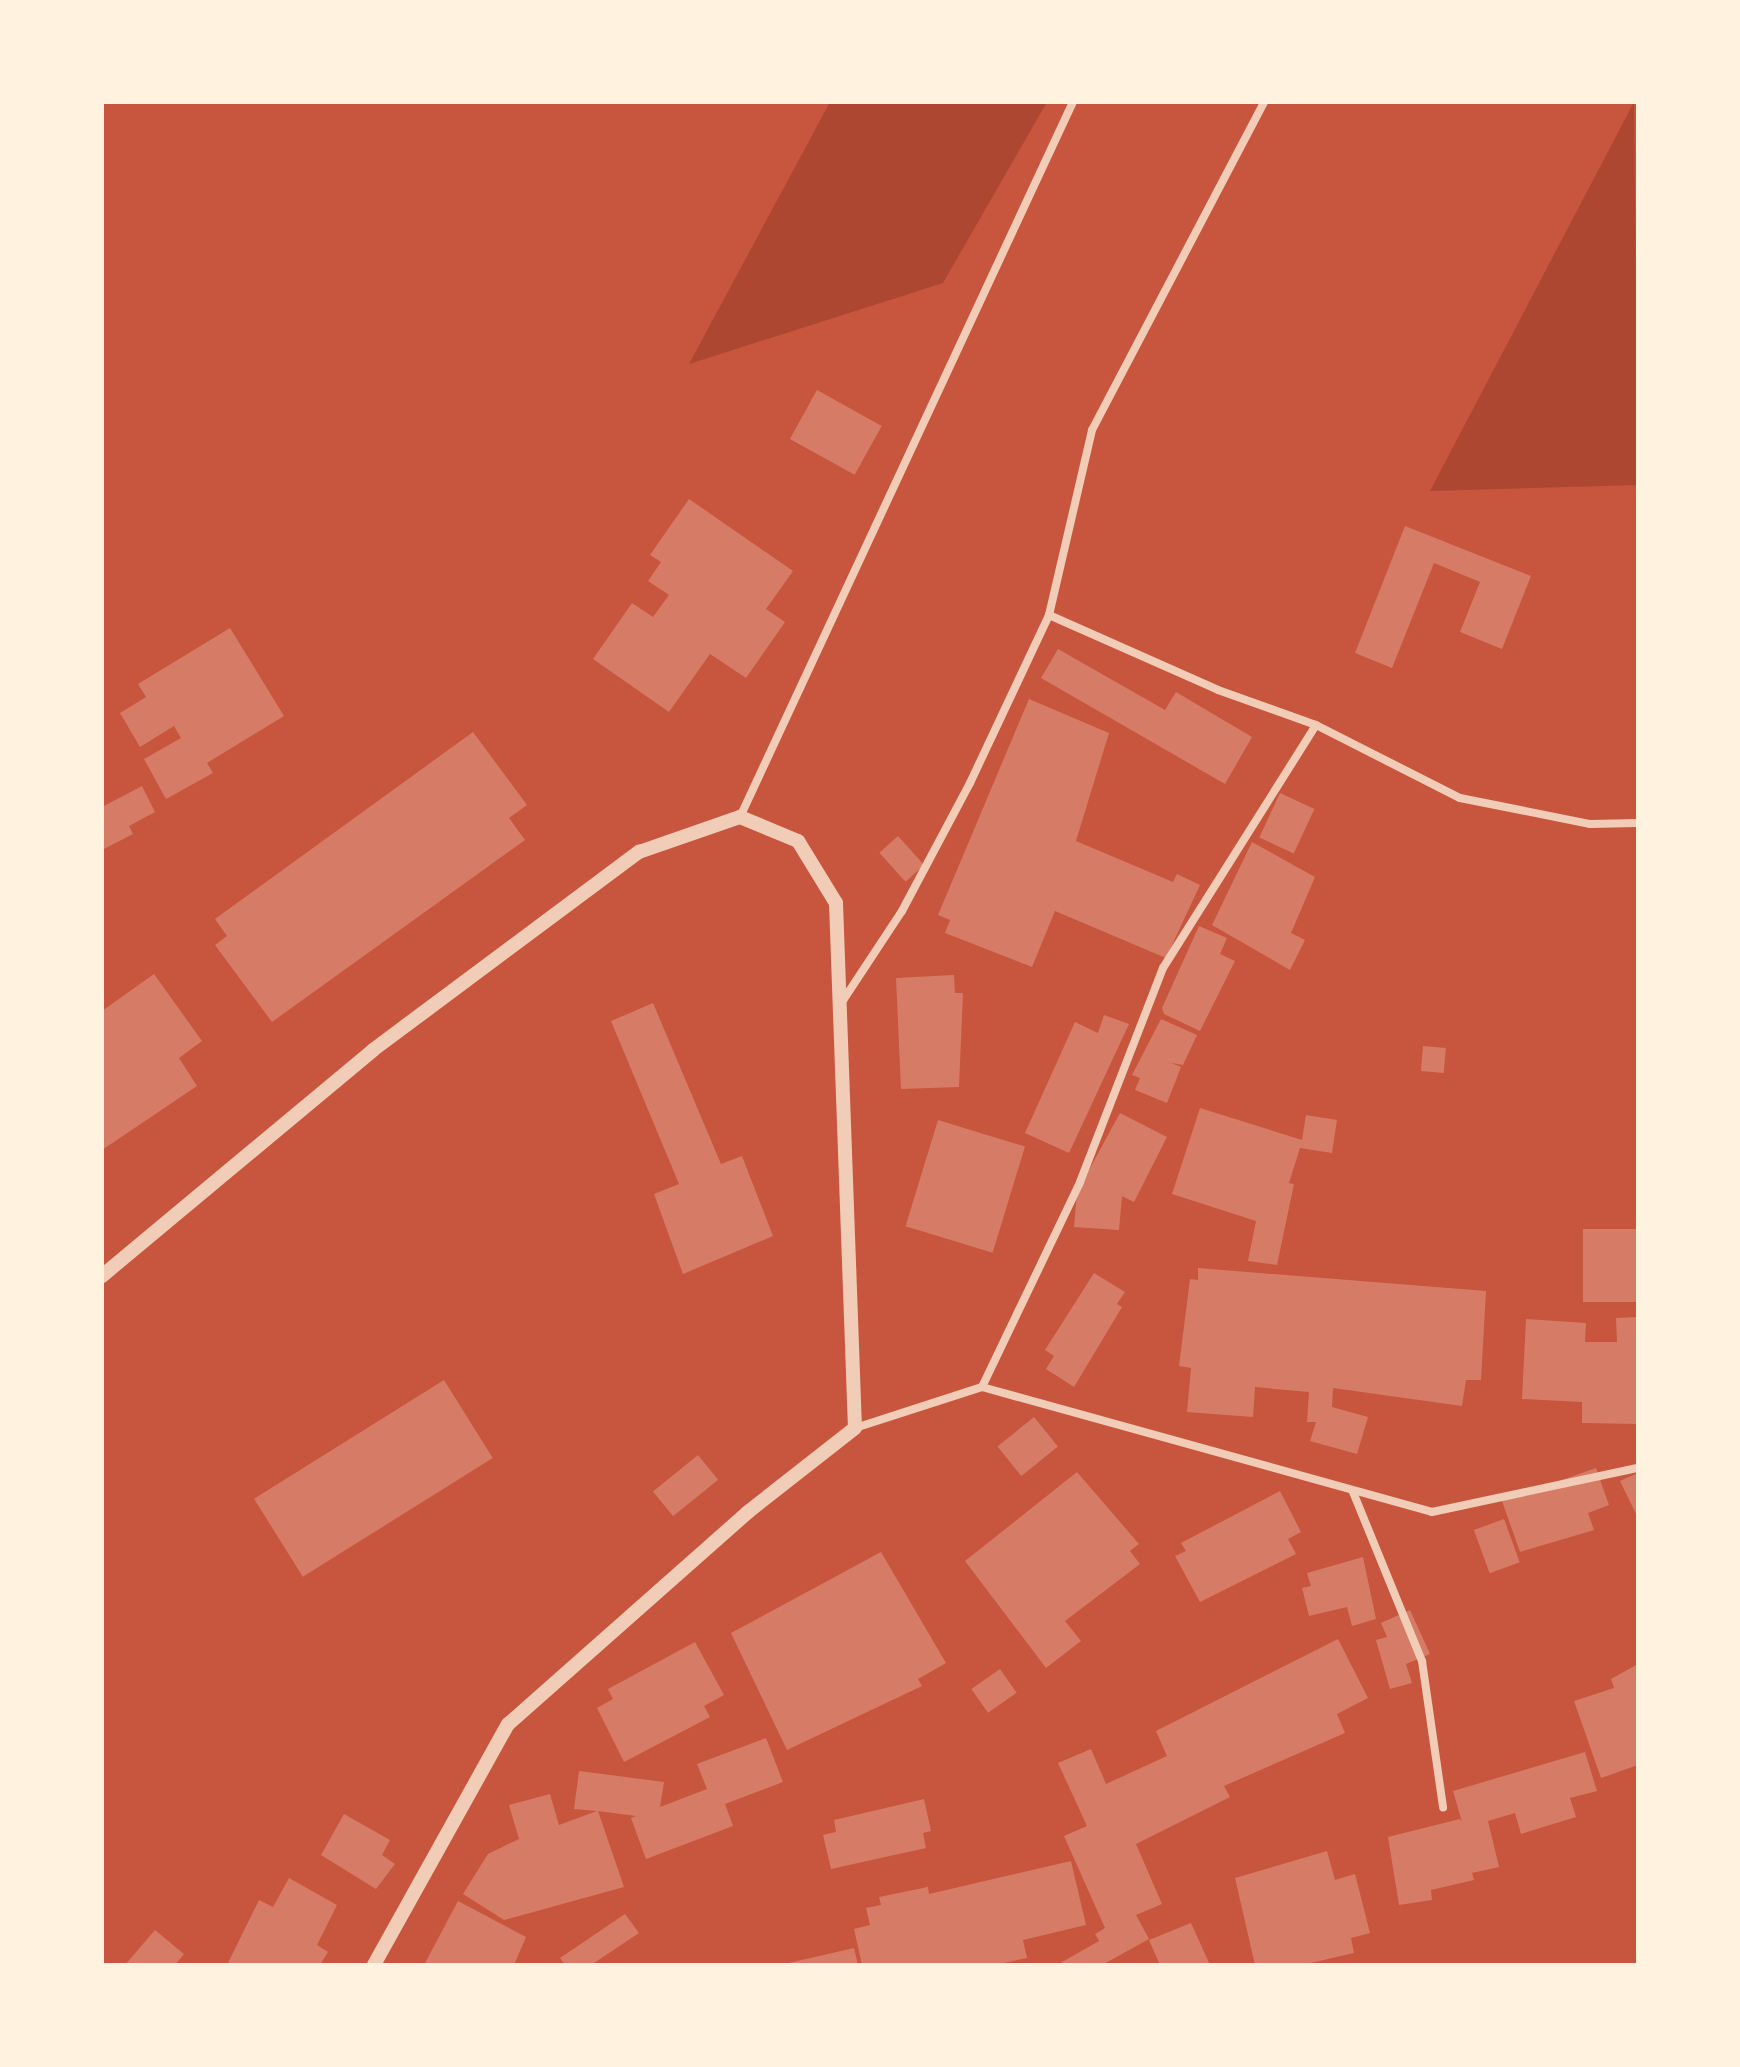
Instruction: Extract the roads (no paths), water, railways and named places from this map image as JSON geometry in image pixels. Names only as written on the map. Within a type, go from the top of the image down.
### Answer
[{"type":"street","points":[[740,817],[1073,102]]},
{"type":"street","points":[[840,1006],[902,911],[964,795],[1049,615],[1092,430],[1264,102]]},
{"type":"street","points":[[1049,615],[1218,690],[1316,725],[1460,798],[1590,824],[1638,823]]},
{"type":"street","points":[[982,1387],[1080,1182],[1163,968],[1316,725]]},
{"type":"street","points":[[102,1276],[373,1050],[639,852],[740,817],[798,841],[836,903],[855,1428]]},
{"type":"street","points":[[374,1965],[508,1724],[748,1512],[855,1428],[982,1387],[1432,1512],[1638,1468]]},
{"type":"street","points":[[1353,1492],[1422,1661],[1443,1807]]}]
